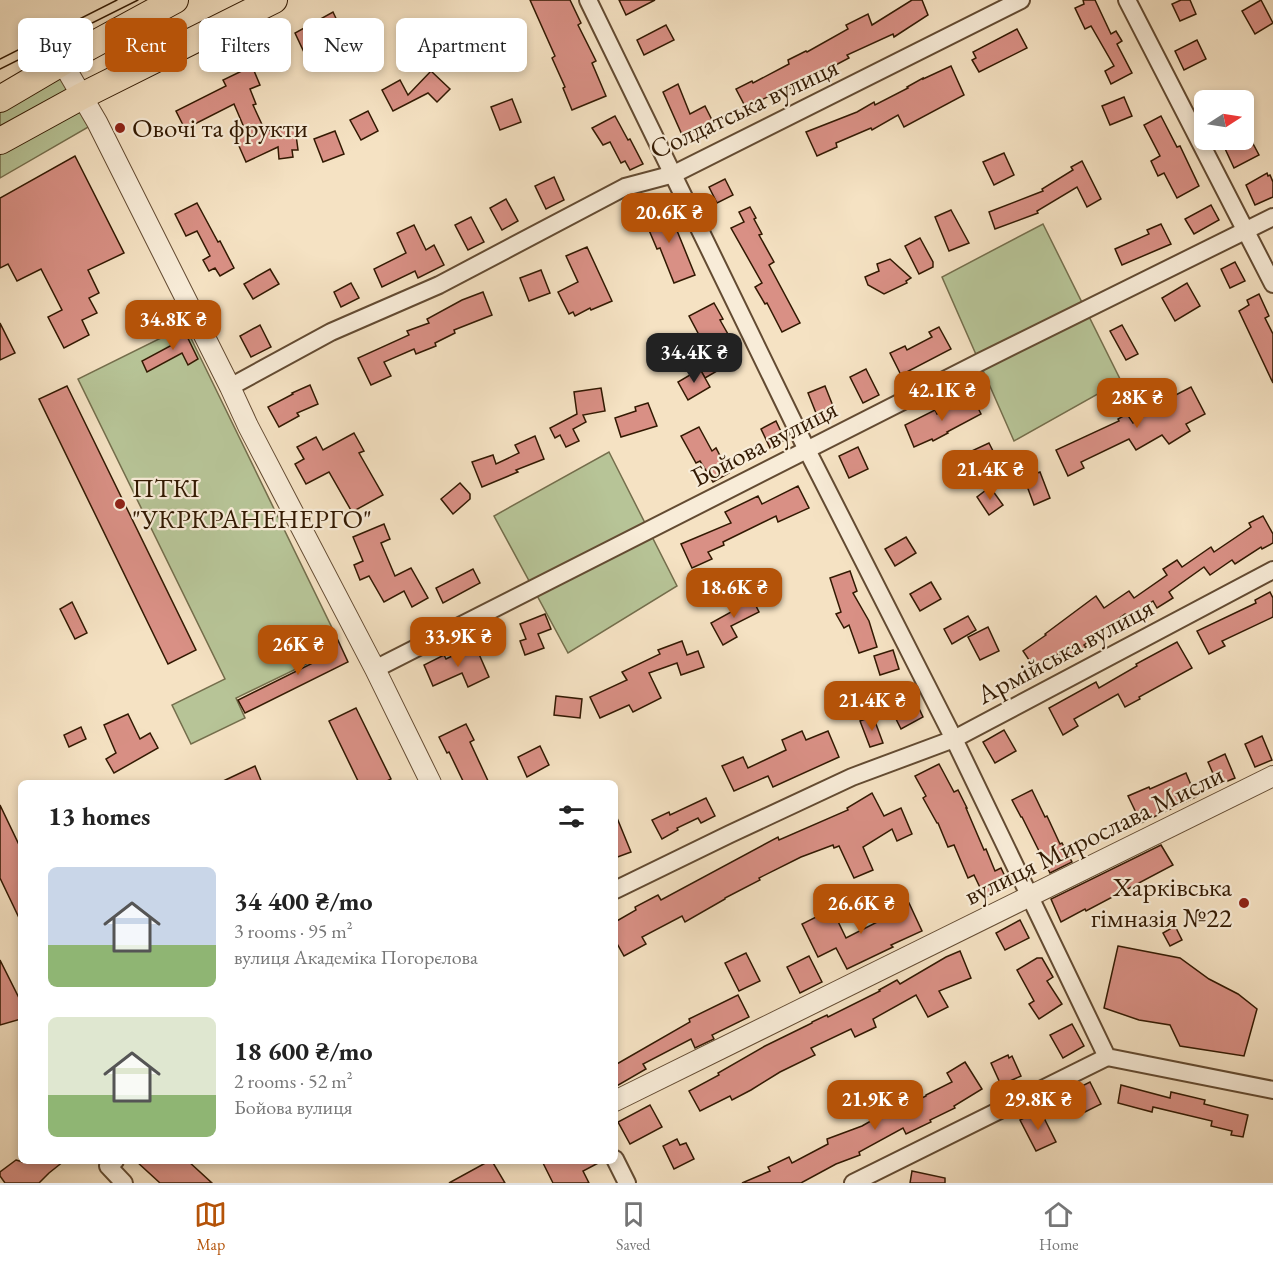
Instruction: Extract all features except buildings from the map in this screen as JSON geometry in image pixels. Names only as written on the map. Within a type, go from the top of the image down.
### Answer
[{"type":"main road","points":[[93,45],[176,0]]},
{"type":"main road","points":[[0,141],[82,96],[274,0]]},
{"type":"main road","points":[[0,99],[45,72]]},
{"type":"street","points":[[588,0],[807,450],[954,739],[1107,1057]]},
{"type":"street","name":"Солдатська вулиця","points":[[230,387],[331,332],[439,285],[625,187],[674,174],[1022,0]]},
{"type":"street","points":[[1127,0],[1273,284]]},
{"type":"street","points":[[68,72],[97,122],[248,426],[375,669],[430,780]]},
{"type":"street","name":"Бойова вулиця","points":[[375,669],[982,361],[1273,217]]},
{"type":"street","name":"Армійська вулиця","points":[[618,889],[852,777],[954,739],[1273,570]]},
{"type":"street","name":"вулиця Мирослава Мисли","points":[[618,1100],[1273,776]]},
{"type":"street","points":[[853,1183],[1107,1057],[1273,1090]]},
{"type":"street","points":[[113,1164],[124,1183]]},
{"type":"street","points":[[618,1164],[627,1183]]},
{"type":"green space","points":[[45,72],[68,72],[97,122],[0,178],[0,99]]},
{"type":"green space","points":[[1043,224],[1121,381],[1014,441],[942,277]]},
{"type":"green space","points":[[185,326],[335,634],[316,643],[323,656],[236,698],[245,718],[191,744],[172,705],[225,679],[78,379]]},
{"type":"green space","points":[[609,452],[677,586],[568,653],[494,516]]},
{"type":"tram line","points":[[0,59],[117,0]]},
{"type":"tram line","points":[[0,69],[138,0]]},
{"type":"place","name":"Овочі та фрукти","points":[[120,128]]},
{"type":"place","name":"ПТКІ \"УКРКРАНЕНЕРГО\"","points":[[120,504]]},
{"type":"place","name":"Харківська гімназія №22","points":[[1244,903]]}]
